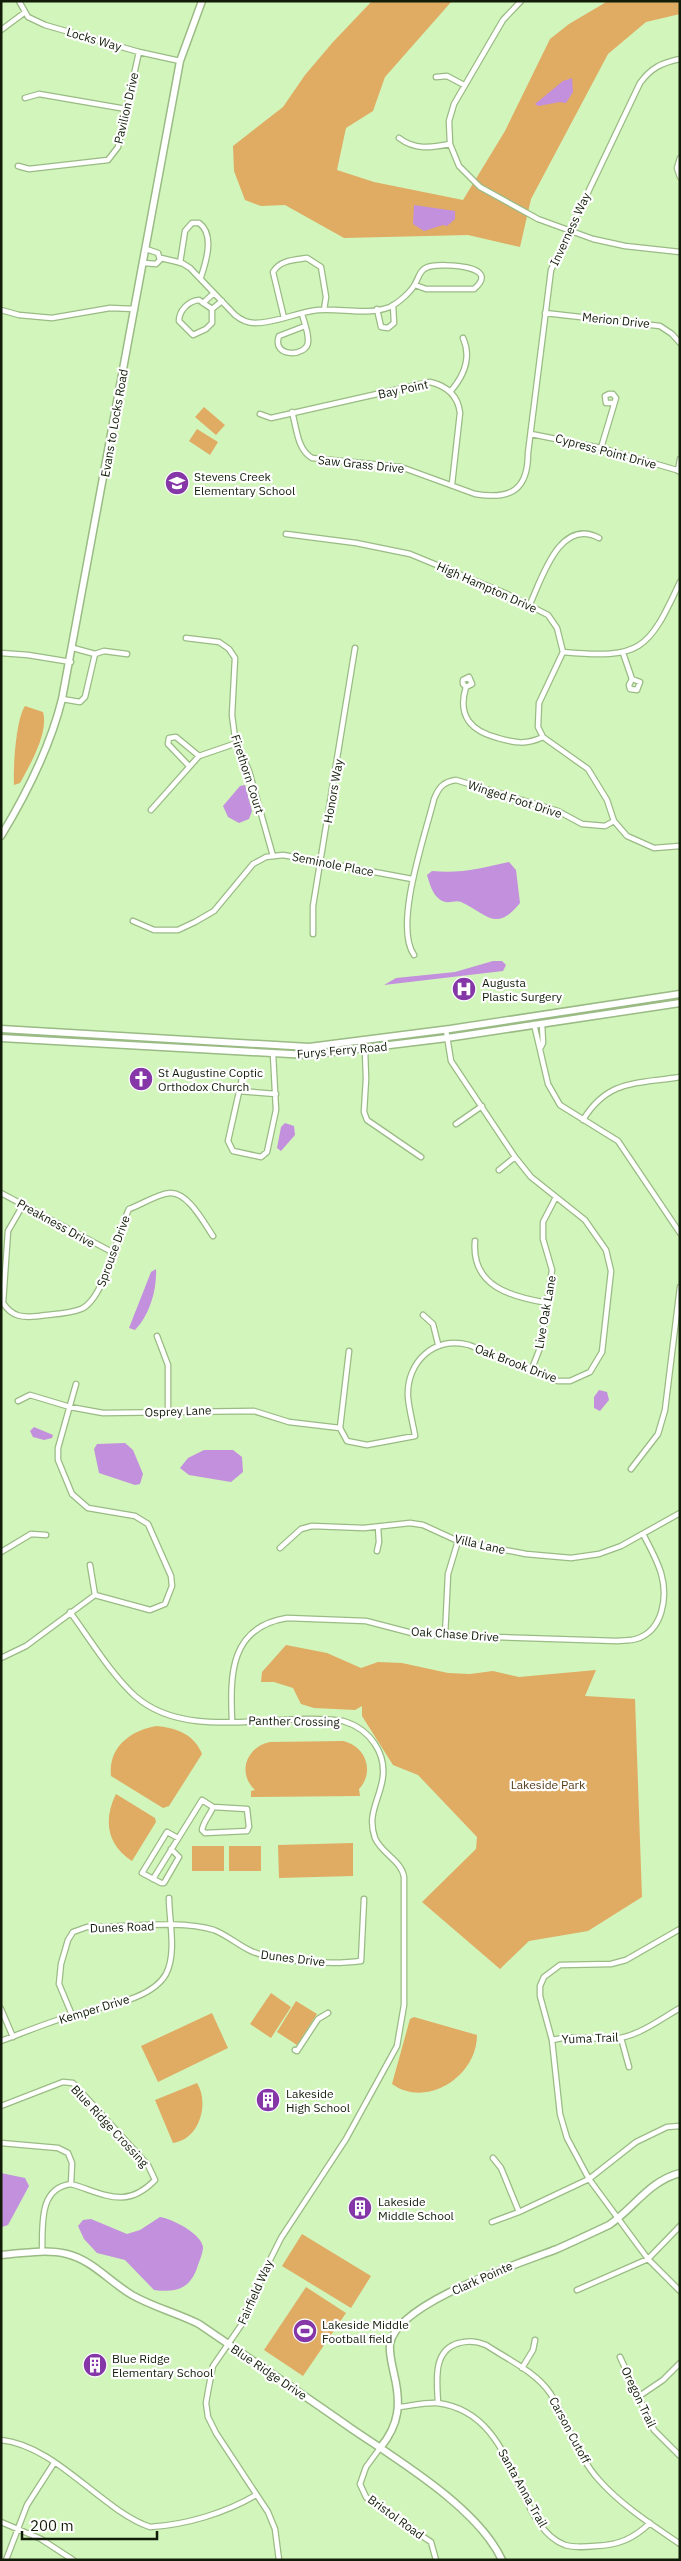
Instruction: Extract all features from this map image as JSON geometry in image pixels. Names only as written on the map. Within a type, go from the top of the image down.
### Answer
[{"type":"street","points":[[1,30],[24,13],[19,1]]},
{"type":"street","name":"Evans to Locks Road","points":[[1,836],[39,765],[56,721],[71,662],[180,61],[202,1]]},
{"type":"street","points":[[521,1],[504,20],[464,85],[452,112],[450,144],[459,166],[480,187],[538,219],[593,239],[625,246],[680,252]]},
{"type":"street","name":"Locks Way","points":[[24,13],[45,25],[139,52],[180,61]]},
{"type":"street","name":"Pavilion Drive","points":[[18,166],[29,170],[108,160],[118,147],[139,52]]},
{"type":"street","name":"Inverness Way","points":[[531,434],[551,270],[640,84],[649,71],[663,63],[680,60]]},
{"type":"street","points":[[436,77],[447,76],[464,85]]},
{"type":"street","points":[[24,98],[39,94],[126,109]]},
{"type":"street","points":[[399,138],[409,146],[423,148],[450,144]]},
{"type":"street","points":[[680,158],[677,168],[680,177]]},
{"type":"street","points":[[180,263],[185,231],[192,223],[199,222],[206,233],[208,249],[207,260],[201,277]]},
{"type":"street","points":[[146,250],[158,253],[160,258],[180,263],[201,277],[242,321],[254,324],[324,310],[345,312],[377,310],[393,305],[415,285],[419,274],[425,267],[435,265],[470,267],[476,269],[480,274],[480,281],[474,289],[426,289],[415,285]]},
{"type":"street","points":[[144,263],[156,264],[160,258]]},
{"type":"street","points":[[284,318],[272,272],[280,263],[289,261],[307,258],[321,267],[326,296],[324,310]]},
{"type":"street","points":[[203,303],[214,293]]},
{"type":"street","points":[[198,300],[212,309],[212,323],[206,329],[193,335],[182,326],[179,317],[192,302],[198,300]]},
{"type":"street","points":[[212,309],[222,301]]},
{"type":"street","points":[[377,310],[381,327],[388,328],[394,323],[393,305]]},
{"type":"street","points":[[1,310],[52,318],[110,308],[135,310]]},
{"type":"street","name":"Merion Drive","points":[[545,313],[660,326],[672,334],[680,343]]},
{"type":"street","points":[[302,314],[305,326],[308,340],[307,347],[304,350],[282,352],[279,347],[278,336],[305,326]]},
{"type":"street","points":[[452,484],[460,413],[459,403],[450,392],[459,382],[466,366],[467,347],[463,338]]},
{"type":"street","name":"Bay Point","points":[[260,414],[271,418],[430,382],[450,392]]},
{"type":"street","points":[[601,448],[614,403]]},
{"type":"street","name":"Saw Grass Drive","points":[[292,412],[304,453],[312,458],[401,467],[452,484],[475,494],[486,496],[512,493],[524,481],[528,471],[531,434]]},
{"type":"street","name":"Cypress Point Drive","points":[[531,434],[601,448],[679,471]]},
{"type":"street","points":[[679,471],[680,459]]},
{"type":"street","name":"High Hampton Drive","points":[[286,534],[356,542],[410,554],[530,604],[548,615],[557,628],[563,652]]},
{"type":"street","points":[[530,604],[552,557],[564,540],[579,534],[588,534],[600,538]]},
{"type":"street","points":[[680,582],[657,629],[638,647],[610,655],[563,652],[539,703],[538,726],[543,738],[588,769],[607,800],[614,821],[627,836],[639,843],[654,848],[680,846]]},
{"type":"street","name":"Firethorn Court","points":[[186,638],[219,642],[229,649],[235,658],[232,715],[237,743],[249,771],[273,856]]},
{"type":"street","points":[[73,648],[95,654],[104,652],[127,654]]},
{"type":"street","name":"Honors Way","points":[[313,934],[313,906],[355,648]]},
{"type":"street","points":[[623,652],[632,680]]},
{"type":"street","points":[[1,653],[71,662]]},
{"type":"street","points":[[62,699],[80,702],[86,697],[95,654]]},
{"type":"street","points":[[466,687],[465,709],[467,719],[473,728],[482,734],[523,744],[543,738]]},
{"type":"street","points":[[190,766],[168,744],[169,738],[176,737],[199,756]]},
{"type":"street","points":[[150,810],[199,756],[237,743]]},
{"type":"street","name":"Winged Foot Drive","points":[[414,955],[409,948],[409,913],[412,879],[434,799],[439,788],[445,782],[456,780],[558,811],[582,824],[605,826],[614,821]]},
{"type":"street","name":"Seminole Place","points":[[133,922],[154,930],[178,930],[195,922],[214,911],[253,864],[266,857],[283,855],[412,879]]},
{"type":"street","name":"Furys Ferry Road","points":[[1,1029],[309,1047],[446,1030],[680,994]]},
{"type":"street","name":"Furys Ferry Road","points":[[1,1038],[308,1055],[365,1050],[680,1003]]},
{"type":"street","points":[[542,1023],[543,1043],[541,1047],[548,1084],[560,1105],[618,1142],[680,1233]]},
{"type":"street","points":[[534,1024],[537,1043],[541,1047]]},
{"type":"street","name":"Oak Brook Drive","points":[[438,1344],[456,1341],[558,1381],[570,1381],[590,1372],[602,1352],[611,1271],[606,1250],[585,1220],[531,1177],[515,1157],[451,1061],[446,1030]]},
{"type":"street","points":[[365,1050],[364,1112],[367,1120],[421,1157]]},
{"type":"street","points":[[243,1074],[228,1141],[233,1151],[257,1157],[267,1152],[276,1110],[273,1054]]},
{"type":"street","points":[[583,1120],[599,1098],[615,1088],[680,1077]]},
{"type":"street","points":[[239,1092],[276,1094]]},
{"type":"street","points":[[456,1124],[482,1106]]},
{"type":"street","points":[[499,1170],[515,1157]]},
{"type":"street","name":"Preakness Drive","points":[[1,1193],[112,1252]]},
{"type":"street","name":"Sprouse Drive","points":[[23,1204],[8,1231],[3,1303],[9,1312],[19,1317],[32,1317],[82,1308],[99,1291],[129,1209],[162,1196],[178,1195],[185,1199],[214,1236]]},
{"type":"street","name":"Live Oak Lane","points":[[531,1371],[540,1348],[552,1270],[542,1239],[543,1222],[556,1196]]},
{"type":"street","points":[[475,1240],[474,1250],[479,1267],[491,1283],[512,1296],[548,1303]]},
{"type":"street","points":[[631,1469],[658,1434],[665,1410],[680,1287]]},
{"type":"street","points":[[349,1352],[340,1428],[347,1441],[367,1445],[416,1436],[408,1396],[410,1379],[424,1355],[438,1344],[433,1324],[424,1315]]},
{"type":"street","points":[[157,1336],[168,1365],[168,1411]]},
{"type":"street","points":[[76,1384],[58,1448],[58,1460],[72,1494],[88,1508],[135,1516],[148,1524],[171,1576],[170,1594],[165,1604],[158,1609],[141,1609],[95,1595]]},
{"type":"street","name":"Osprey Lane","points":[[18,1401],[30,1395],[70,1408],[103,1413],[254,1411],[289,1422],[340,1428]]},
{"type":"street","name":"Villa Lane","points":[[280,1548],[301,1529],[312,1526],[378,1527],[410,1523],[423,1525],[458,1541],[542,1556],[571,1558],[599,1554],[643,1534],[680,1513]]},
{"type":"street","points":[[377,1551],[379,1542],[378,1527]]},
{"type":"street","points":[[1,1544],[3,1551],[31,1534],[46,1535]]},
{"type":"street","name":"Oak Chase Drive","points":[[232,1721],[232,1670],[236,1653],[248,1637],[260,1627],[274,1620],[287,1618],[366,1621],[412,1633],[444,1636],[617,1641],[636,1639],[652,1629],[662,1612],[663,1584],[655,1557],[643,1534]]},
{"type":"street","points":[[444,1636],[448,1574],[458,1541]]},
{"type":"street","points":[[90,1565],[95,1595]]},
{"type":"street","points":[[1,1658],[26,1646],[95,1595]]},
{"type":"street","name":"Panther Crossing","points":[[70,1612],[127,1687],[148,1705],[182,1719],[343,1721],[366,1733],[376,1745],[381,1758],[382,1778],[374,1802],[372,1821],[380,1846],[401,1869],[404,1877],[404,2015],[392,2058],[346,2139]]},
{"type":"street","points":[[152,1879],[202,1800],[213,1807],[247,1808],[249,1827],[247,1831],[205,1833],[202,1830],[203,1826],[209,1818],[213,1807]]},
{"type":"street","points":[[171,1849],[179,1857],[164,1883],[142,1873],[167,1832],[178,1838]]},
{"type":"street","name":"Kemper Drive","points":[[1,2041],[72,2015],[126,2001],[152,1989],[160,1983],[167,1972],[171,1947],[168,1898]]},
{"type":"street","name":"Dunes Drive","points":[[170,1926],[214,1930],[239,1945],[268,1957],[339,1963],[361,1961],[364,1899]]},
{"type":"street","name":"Dunes Road","points":[[72,2015],[59,1984],[64,1949],[73,1932],[87,1926],[170,1926]]},
{"type":"street","points":[[680,1929],[626,1960],[611,1964],[566,1964],[552,1969],[540,1986],[540,1996],[552,2040],[560,2114],[567,2138],[589,2179],[648,2259],[680,2291]]},
{"type":"street","name":"Yuma Trail","points":[[552,2040],[562,2037],[621,2038],[633,2034],[680,2008]]},
{"type":"street","points":[[1,2009],[12,2037]]},
{"type":"street","points":[[295,2050],[297,2051],[318,2018],[328,2013]]},
{"type":"street","points":[[621,2038],[629,2067]]},
{"type":"street","name":"Blue Ridge Crossing","points":[[1,2106],[63,2082],[74,2084],[148,2165],[155,2180],[147,2188],[124,2199],[71,2184]]},
{"type":"street","points":[[492,2222],[519,2212],[589,2179],[636,2142],[667,2128],[680,2126]]},
{"type":"street","name":"Fairfield Way","points":[[279,2560],[275,2529],[256,2494],[208,2417],[206,2403],[213,2366],[244,2321],[264,2270],[281,2238],[346,2139]]},
{"type":"street","points":[[1,2143],[58,2148],[68,2153],[72,2163],[71,2184],[54,2190],[46,2202],[42,2252]]},
{"type":"street","points":[[493,2158],[501,2168],[519,2212]]},
{"type":"street","name":"Clark Pointe","points":[[380,2448],[394,2428],[399,2407],[399,2395],[390,2352],[390,2342],[404,2322],[450,2292],[515,2263],[557,2249],[619,2218],[651,2186],[680,2173]]},
{"type":"street","points":[[577,2290],[648,2259],[680,2226]]},
{"type":"street","name":"Blue Ridge Drive","points":[[1,2255],[42,2252],[65,2254],[83,2260],[131,2294],[154,2307],[199,2324],[439,2490],[491,2539],[502,2560]]},
{"type":"street","points":[[522,2368],[533,2350],[535,2340]]},
{"type":"street","name":"Carson Cutoff","points":[[438,2403],[438,2368],[440,2358],[448,2349],[456,2344],[476,2341],[522,2368],[541,2382],[550,2393],[582,2456],[598,2479],[650,2523],[680,2544]]},
{"type":"street","name":"Oregon Trail","points":[[620,2357],[654,2430],[680,2456]]},
{"type":"street","points":[[638,2397],[663,2380],[680,2362]]},
{"type":"street","name":"Santa Anna Trail","points":[[399,2407],[438,2403],[465,2414],[492,2434],[502,2448],[540,2526],[563,2544],[579,2547],[619,2544],[635,2537],[650,2523]]},
{"type":"street","points":[[1,2440],[11,2441],[54,2463],[119,2509],[150,2527],[219,2512],[239,2505],[256,2494]]},
{"type":"street","name":"Bristol Road","points":[[380,2448],[366,2467],[360,2484],[366,2497],[431,2542],[436,2560]]},
{"type":"street","points":[[6,2560],[34,2492],[54,2463]]},
{"type":"street","points":[[1,2522],[19,2528],[73,2560]]},
{"type":"green space","points":[[372,1],[452,1],[385,77],[373,111],[346,128],[337,170],[374,182],[463,200],[505,131],[550,39],[569,24],[608,1],[680,1],[680,14],[646,22],[608,54],[531,199],[520,247],[468,235],[344,238],[285,205],[261,206],[245,200],[234,171],[233,146],[283,107],[305,75]]},
{"type":"green space","points":[[204,407],[225,425],[216,435],[195,417]]},
{"type":"green space","points":[[197,429],[218,442],[210,455],[189,441]]},
{"type":"green space","points":[[25,706],[43,712],[43,729],[38,748],[29,767],[20,783],[14,785],[17,732]]},
{"type":"green space","name":"Lakeside Park","points":[[286,1645],[327,1653],[361,1668],[378,1662],[402,1663],[448,1673],[470,1674],[493,1671],[519,1677],[596,1670],[585,1696],[635,1699],[642,1897],[588,1931],[529,1941],[500,1969],[422,1902],[476,1849],[477,1837],[418,1775],[393,1765],[362,1716],[362,1706],[355,1710],[314,1708],[301,1704],[293,1688],[274,1682],[261,1682],[262,1672]]},
{"type":"green space","points":[[157,1726],[178,1731],[190,1737],[199,1747],[202,1754],[169,1806],[163,1808],[111,1776],[111,1766],[117,1748],[138,1731]]},
{"type":"green space","points":[[343,1741],[351,1744],[357,1748],[366,1760],[366,1775],[359,1789],[360,1796],[251,1797],[251,1791],[255,1790],[246,1776],[247,1762],[255,1749],[270,1742]]},
{"type":"green space","points":[[116,1794],[155,1818],[156,1822],[132,1861],[117,1847],[110,1831],[110,1813]]},
{"type":"green space","points":[[353,1843],[353,1876],[279,1878],[278,1845]]},
{"type":"green space","points":[[192,1846],[224,1846],[224,1871],[192,1871]]},
{"type":"green space","points":[[229,1846],[261,1846],[261,1871],[229,1871]]},
{"type":"green space","points":[[271,1993],[291,2007],[271,2038],[250,2024]]},
{"type":"green space","points":[[296,2001],[317,2014],[297,2045],[277,2032]]},
{"type":"green space","points":[[212,2013],[228,2048],[158,2082],[141,2046]]},
{"type":"green space","points":[[414,2017],[477,2035],[475,2050],[469,2063],[459,2075],[448,2084],[420,2093],[406,2091],[392,2084],[410,2019]]},
{"type":"green space","points":[[197,2083],[201,2091],[202,2101],[200,2120],[190,2135],[173,2143],[155,2100]]},
{"type":"green space","points":[[302,2234],[371,2276],[351,2308],[282,2266]]},
{"type":"green space","name":"Lakeside Middle Football field","points":[[306,2287],[346,2313],[303,2376],[264,2350]]},
{"type":"shaded area","points":[[572,78],[573,92],[566,103],[560,102],[538,106],[535,104],[563,81]]},
{"type":"shaded area","points":[[414,205],[455,211],[455,219],[447,226],[443,225],[424,231],[413,224]]},
{"type":"shaded area","points":[[245,785],[252,811],[249,819],[239,823],[228,817],[223,806],[240,786]]},
{"type":"shaded area","points":[[509,862],[516,870],[520,903],[512,912],[498,919],[485,916],[461,902],[442,901],[433,892],[427,875],[432,871],[462,871]]},
{"type":"shaded area","points":[[493,961],[502,961],[506,965],[503,971],[384,985],[396,978],[455,972]]},
{"type":"shaded area","points":[[285,1123],[294,1126],[295,1135],[281,1151],[277,1148],[281,1127]]},
{"type":"shaded area","points":[[156,1269],[154,1293],[145,1317],[135,1330],[129,1328],[151,1272]]},
{"type":"shaded area","points":[[599,1390],[607,1392],[609,1400],[600,1411],[594,1408],[594,1397]]},
{"type":"shaded area","points":[[34,1427],[53,1435],[52,1438],[44,1440],[33,1437],[30,1431]]},
{"type":"shaded area","points":[[125,1443],[133,1450],[143,1474],[140,1484],[135,1485],[99,1473],[94,1449],[97,1444]]},
{"type":"shaded area","points":[[204,1450],[233,1450],[242,1457],[243,1472],[231,1482],[189,1475],[180,1468],[188,1458]]},
{"type":"shaded area","points":[[1,2173],[25,2178],[29,2186],[8,2225],[2,2227]]},
{"type":"shaded area","points":[[160,2217],[192,2232],[203,2247],[195,2273],[187,2284],[176,2290],[154,2290],[125,2260],[97,2253],[84,2239],[78,2226],[83,2220],[91,2219],[127,2234],[140,2230]]},
{"type":"place","name":"Stevens Creek Elementary School","points":[[177,483]]},
{"type":"place","name":"Augusta Plastic Surgery","points":[[464,989]]},
{"type":"place","name":"St Augustine Coptic Orthodox Church","points":[[141,1079]]},
{"type":"place","name":"Lakeside High School","points":[[268,2100]]},
{"type":"place","name":"Lakeside Middle School","points":[[360,2208]]},
{"type":"place","name":"Lakeside Middle Football field","points":[[305,2331]]},
{"type":"place","name":"Blue Ridge Elementary School","points":[[95,2365]]}]
